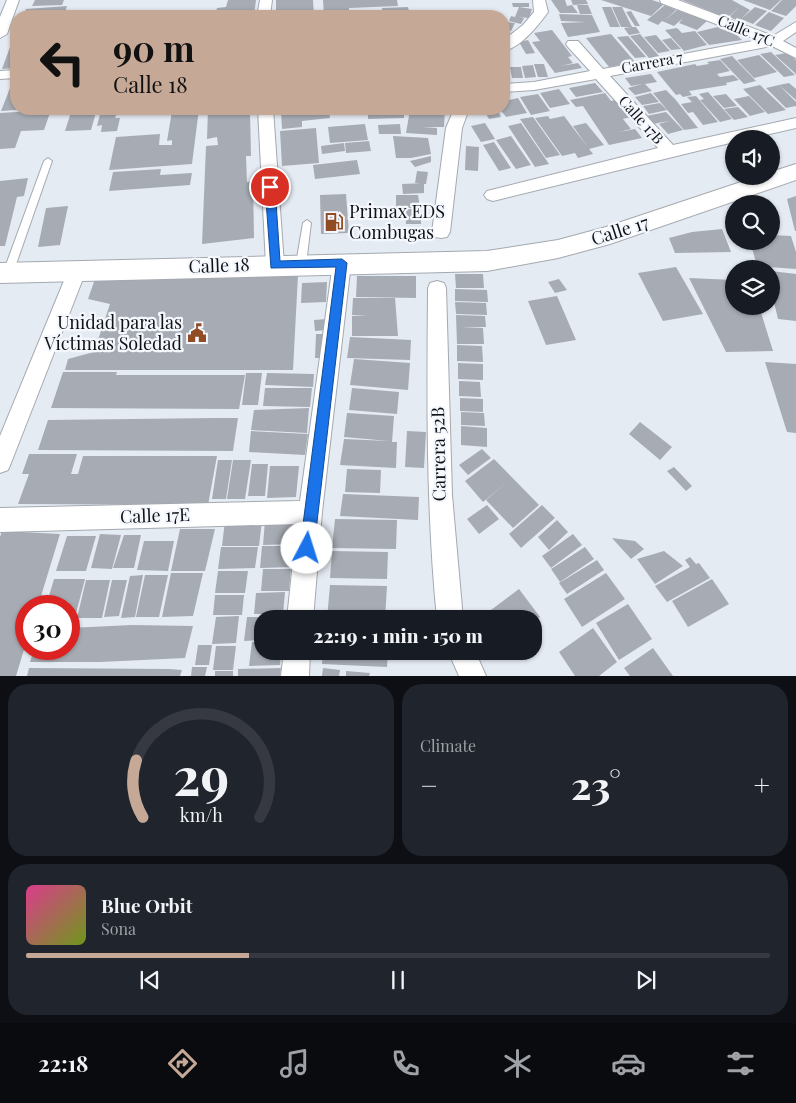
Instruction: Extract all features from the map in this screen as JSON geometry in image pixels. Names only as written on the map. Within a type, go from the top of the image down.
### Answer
[{"type":"main road","name":"Calle 17","points":[[439,262],[487,261],[558,249],[610,235],[796,172]]},
{"type":"main road","name":"Calle 18","points":[[4,273],[439,262]]},
{"type":"street","points":[[0,34],[13,0]]},
{"type":"street","name":"Calle 17C","points":[[666,0],[774,41],[796,54]]},
{"type":"street","points":[[510,42],[528,28],[540,6]]},
{"type":"street","name":"Carrera 7","points":[[510,88],[534,86],[774,41],[796,26]]},
{"type":"street","name":"Calle 17B","points":[[573,44],[669,151]]},
{"type":"street","points":[[265,115],[275,265]]},
{"type":"street","points":[[440,232],[454,128],[459,115]]},
{"type":"street","points":[[493,195],[669,151],[793,126]]},
{"type":"street","points":[[301,610],[310,512],[342,263]]},
{"type":"street","points":[[0,463],[77,271]]},
{"type":"street","name":"Carrera 52B","points":[[436,288],[440,505],[443,566],[449,610]]},
{"type":"street","name":"Calle 17E","points":[[0,520],[310,512]]},
{"type":"street","points":[[295,676],[297,660]]},
{"type":"street","points":[[465,660],[473,676]]},
{"type":"lane","points":[[4,273],[48,161]]},
{"type":"lane","points":[[301,264],[307,223]]},
{"type":"building","points":[[35,0],[64,0],[62,5],[32,6]]},
{"type":"building","points":[[228,0],[256,0],[255,10],[216,10],[217,8],[226,7]]},
{"type":"building","points":[[276,0],[313,0],[314,10],[276,10]]},
{"type":"building","points":[[323,0],[397,0],[398,6],[349,8],[349,10],[324,10]]},
{"type":"building","points":[[551,0],[565,0],[567,6],[572,5],[578,13],[560,13]]},
{"type":"building","points":[[571,0],[586,0],[588,4],[573,5]]},
{"type":"building","points":[[601,0],[652,0],[664,4],[651,16]]},
{"type":"building","points":[[682,0],[732,0],[750,10],[739,21],[729,17],[739,7],[727,18]]},
{"type":"building","points":[[743,0],[781,0],[770,10]]},
{"type":"building","points":[[782,0],[796,0],[796,6],[786,16],[771,11]]},
{"type":"building","points":[[512,3],[529,3],[529,7],[513,7]]},
{"type":"building","points":[[577,5],[588,5],[592,14],[580,14]]},
{"type":"building","points":[[665,5],[676,10],[664,21],[677,10],[707,21],[697,30],[679,23],[683,18],[674,26],[662,21],[658,25],[647,20]]},
{"type":"building","points":[[67,6],[66,10],[26,9]]},
{"type":"building","points":[[408,7],[409,10],[382,10],[382,8]]},
{"type":"building","points":[[519,7],[532,9],[529,18],[519,17],[524,18],[521,24],[510,21],[511,16],[515,17]]},
{"type":"building","points":[[602,7],[611,7],[620,27],[610,27]]},
{"type":"building","points":[[612,7],[622,7],[632,27],[621,27]]},
{"type":"building","points":[[755,7],[767,11],[753,24],[741,19]]},
{"type":"building","points":[[631,11],[640,26],[635,26],[626,12]]},
{"type":"building","points":[[769,12],[784,18],[771,31],[755,25]]},
{"type":"building","points":[[559,14],[592,15],[600,32],[568,37],[561,23],[586,22],[561,21]]},
{"type":"building","points":[[510,22],[515,23],[511,31]]},
{"type":"building","points":[[726,25],[742,40],[709,45],[697,32]]},
{"type":"building","points":[[636,27],[640,33],[629,35],[624,28]]},
{"type":"building","points":[[677,28],[682,33],[695,31],[707,45],[684,51],[665,30]]},
{"type":"building","points":[[552,30],[572,56],[568,57],[573,63],[561,66],[578,63],[582,68],[555,73],[532,42],[540,41],[534,33]]},
{"type":"building","points":[[611,34],[635,62],[609,67],[586,38]]},
{"type":"building","points":[[640,34],[659,56],[649,58],[630,36]]},
{"type":"building","points":[[656,35],[670,51],[658,53],[644,37]]},
{"type":"building","points":[[628,36],[646,57],[635,58],[617,37]]},
{"type":"building","points":[[671,38],[681,49],[671,50],[662,40]]},
{"type":"building","points":[[528,40],[535,53],[526,54],[519,42]]},
{"type":"building","points":[[10,47],[10,68],[2,69]]},
{"type":"building","points":[[771,52],[795,75],[784,77],[760,54]]},
{"type":"building","points":[[787,53],[796,60],[796,74],[775,55]]},
{"type":"building","points":[[759,55],[777,72],[754,78],[737,60]]},
{"type":"building","points":[[732,56],[756,81],[744,84],[720,59]]},
{"type":"building","points":[[720,60],[730,71],[717,74],[720,77],[733,75],[739,80],[726,83],[727,85],[689,91],[692,95],[683,97],[680,94],[676,95],[657,72],[695,64],[697,66],[709,64],[707,62]]},
{"type":"building","points":[[534,64],[544,64],[548,77],[538,77]]},
{"type":"building","points":[[533,65],[536,77],[525,78],[522,66]]},
{"type":"building","points":[[510,67],[521,67],[523,78],[512,78]]},
{"type":"building","points":[[651,74],[657,82],[645,84],[652,91],[635,95],[628,88],[642,84],[631,86],[625,78]]},
{"type":"building","points":[[595,83],[603,92],[576,97],[569,88]]},
{"type":"building","points":[[789,83],[796,89],[796,100],[779,85]]},
{"type":"building","points":[[760,85],[786,110],[768,114],[743,89]]},
{"type":"building","points":[[779,85],[796,102],[796,106],[786,108],[766,88]]},
{"type":"building","points":[[10,88],[10,110],[1,111]]},
{"type":"building","points":[[559,89],[570,104],[550,108],[540,93]]},
{"type":"building","points":[[666,90],[698,128],[684,130],[653,93]]},
{"type":"building","points":[[708,92],[732,119],[720,122],[700,100],[704,99],[699,94]]},
{"type":"building","points":[[605,93],[611,101],[615,100],[631,117],[623,119],[631,129],[619,132],[635,129],[642,138],[609,145],[583,106],[576,107],[570,100]]},
{"type":"building","points":[[651,93],[659,102],[642,105],[635,97]]},
{"type":"building","points":[[538,94],[550,111],[531,115],[520,97]]},
{"type":"building","points":[[726,94],[737,106],[724,108],[713,96]]},
{"type":"building","points":[[696,96],[718,122],[703,125],[693,112],[688,113],[681,104],[692,102],[687,97]]},
{"type":"building","points":[[749,96],[765,112],[750,116],[734,99]]},
{"type":"building","points":[[518,98],[527,113],[506,117],[504,115],[510,115],[510,100]]},
{"type":"building","points":[[660,103],[667,110],[649,114],[643,106]]},
{"type":"building","points":[[738,107],[748,117],[734,120],[724,109]]},
{"type":"building","points":[[10,112],[10,115],[49,115],[44,130],[21,131],[15,148],[0,149],[0,113]]},
{"type":"building","points":[[666,112],[683,130],[668,134],[659,124],[669,121],[653,124],[646,116]]},
{"type":"building","points":[[70,115],[95,115],[91,130],[65,131]]},
{"type":"building","points":[[100,115],[116,115],[115,118],[120,118],[117,131],[101,132],[102,125],[97,126]]},
{"type":"building","points":[[171,115],[198,115],[192,164],[109,170],[116,137],[160,134],[159,145],[172,145],[172,140],[167,141]]},
{"type":"building","points":[[208,115],[250,115],[251,156],[246,156],[247,182],[253,181],[254,238],[202,244],[206,146],[218,145],[217,137],[207,139]]},
{"type":"building","points":[[281,115],[330,115],[330,118],[302,121],[302,127],[282,129]]},
{"type":"building","points":[[368,115],[404,115],[404,118],[368,119]]},
{"type":"building","points":[[409,115],[445,115],[444,127],[423,127],[437,128],[437,135],[406,133]]},
{"type":"building","points":[[487,115],[500,115],[501,117],[489,119]]},
{"type":"building","points":[[548,116],[550,119],[564,116],[593,154],[578,158],[575,153],[562,156],[535,118]]},
{"type":"building","points":[[533,117],[560,155],[546,158],[520,119]]},
{"type":"building","points":[[485,123],[495,139],[481,142],[471,126]]},
{"type":"building","points":[[521,123],[549,164],[535,167],[508,126]]},
{"type":"building","points":[[586,123],[604,145],[589,149],[573,126]]},
{"type":"building","points":[[365,124],[368,140],[330,143],[328,127]]},
{"type":"building","points":[[400,124],[401,134],[379,134],[378,125]]},
{"type":"building","points":[[316,128],[319,163],[282,166],[280,131]]},
{"type":"building","points":[[393,136],[428,138],[431,154],[411,158],[396,158]]},
{"type":"building","points":[[511,136],[531,165],[516,169],[496,140]]},
{"type":"building","points":[[369,141],[371,151],[346,153],[345,143]]},
{"type":"building","points":[[494,142],[511,168],[499,171],[483,145]]},
{"type":"building","points":[[344,143],[345,151],[322,154],[321,146]]},
{"type":"building","points":[[466,146],[479,147],[478,171],[465,170]]},
{"type":"building","points":[[431,156],[431,162],[415,167],[410,161]]},
{"type":"building","points":[[357,160],[360,174],[315,179],[313,165]]},
{"type":"building","points":[[161,169],[160,175],[192,173],[190,185],[109,191],[113,172]]},
{"type":"building","points":[[417,171],[428,172],[426,184],[415,183]]},
{"type":"building","points":[[28,178],[24,196],[17,197],[5,246],[0,246],[0,181]]},
{"type":"building","points":[[424,183],[424,193],[403,194],[402,184]]},
{"type":"building","name":"Primax EDS Combugas","points":[[346,194],[349,233],[321,234],[320,195]]},
{"type":"building","points":[[396,195],[418,195],[420,208],[396,208]]},
{"type":"building","points":[[796,196],[796,231],[795,231],[787,199]]},
{"type":"building","points":[[68,206],[60,245],[38,247],[46,208]]},
{"type":"building","points":[[406,209],[421,209],[421,224],[406,224]]},
{"type":"building","points":[[722,229],[725,237],[725,250],[730,250],[731,252],[675,253],[669,238],[692,232]]},
{"type":"building","points":[[780,235],[791,236],[796,252],[796,269],[780,268],[780,260],[755,260],[753,250],[780,250]]},
{"type":"building","points":[[676,267],[703,314],[663,321],[638,273]]},
{"type":"building","points":[[780,272],[796,274],[796,321],[778,319],[777,315],[780,315]]},
{"type":"building","points":[[455,274],[483,274],[484,288],[456,288]]},
{"type":"building","name":"Unidad para las Víctimas Soledad","points":[[298,275],[293,370],[65,370],[68,359],[94,352],[110,304],[88,299],[95,279]]},
{"type":"building","points":[[357,276],[416,276],[416,298],[356,297]]},
{"type":"building","points":[[689,278],[725,280],[725,315],[762,315],[773,351],[726,352]]},
{"type":"building","points":[[559,279],[567,290],[555,293],[548,282]]},
{"type":"building","points":[[327,282],[326,302],[301,303],[302,283]]},
{"type":"building","points":[[455,289],[487,290],[488,302],[455,301]]},
{"type":"building","points":[[557,296],[576,340],[546,345],[528,301]]},
{"type":"building","points":[[353,298],[395,298],[398,336],[352,336],[352,316],[367,316],[352,315]]},
{"type":"building","points":[[455,302],[486,303],[487,315],[456,314]]},
{"type":"building","points":[[456,315],[485,316],[486,327],[461,327],[483,328],[484,344],[457,344]]},
{"type":"building","points":[[327,319],[328,330],[315,331],[314,320]]},
{"type":"building","points":[[316,334],[323,334],[322,358],[315,358]]},
{"type":"building","points":[[350,337],[411,340],[410,360],[347,358]]},
{"type":"building","points":[[457,345],[482,346],[483,362],[457,361]]},
{"type":"building","points":[[354,359],[410,363],[408,390],[350,385]]},
{"type":"building","points":[[765,362],[796,364],[796,433],[787,432]]},
{"type":"building","points":[[458,363],[483,364],[483,380],[458,379]]},
{"type":"building","points":[[63,372],[117,372],[116,375],[245,375],[239,409],[51,408]]},
{"type":"building","points":[[246,373],[262,373],[258,405],[242,405]]},
{"type":"building","points":[[267,373],[314,374],[313,387],[265,385]]},
{"type":"building","points":[[459,381],[480,382],[481,397],[459,396]]},
{"type":"building","points":[[265,388],[312,388],[310,407],[263,406]]},
{"type":"building","points":[[352,388],[399,392],[397,414],[349,410]]},
{"type":"building","points":[[460,398],[483,399],[483,412],[460,411]]},
{"type":"building","points":[[309,408],[307,433],[251,430],[254,410]]},
{"type":"building","points":[[461,412],[484,413],[485,426],[461,425]]},
{"type":"building","points":[[347,413],[394,416],[392,442],[397,442],[396,468],[340,465],[344,439],[389,441],[344,437]]},
{"type":"building","points":[[238,418],[233,451],[38,450],[48,420]]},
{"type":"building","points":[[640,422],[672,447],[660,460],[629,434]]},
{"type":"building","points":[[461,426],[487,428],[487,447],[461,445]]},
{"type":"building","points":[[251,431],[308,434],[305,455],[249,452]]},
{"type":"building","points":[[407,431],[426,432],[424,468],[405,467]]},
{"type":"building","points":[[482,449],[491,458],[468,475],[459,465]]},
{"type":"building","points":[[29,454],[77,454],[71,474],[78,474],[83,456],[217,456],[208,505],[18,504],[29,474],[22,474]]},
{"type":"building","points":[[494,459],[539,505],[513,528],[486,500],[507,482],[483,502],[465,481]]},
{"type":"building","points":[[218,460],[232,460],[226,499],[212,499]]},
{"type":"building","points":[[233,460],[251,460],[245,499],[227,499]]},
{"type":"building","points":[[252,464],[268,464],[265,496],[248,496]]},
{"type":"building","points":[[270,466],[299,466],[296,497],[267,498]]},
{"type":"building","points":[[674,467],[692,486],[686,491],[667,471]]},
{"type":"building","points":[[347,469],[381,470],[380,493],[345,492]]},
{"type":"building","points":[[343,494],[419,497],[418,520],[340,516]]},
{"type":"building","points":[[487,505],[499,519],[479,534],[467,519]]},
{"type":"building","points":[[542,505],[555,518],[521,548],[509,534]]},
{"type":"building","points":[[335,519],[397,520],[396,549],[332,548]]},
{"type":"building","points":[[298,520],[296,544],[263,545],[265,521]]},
{"type":"building","points":[[557,520],[568,532],[549,550],[538,537]]},
{"type":"building","points":[[225,521],[262,521],[259,546],[222,546]]},
{"type":"building","points":[[180,529],[215,529],[205,571],[171,571]]},
{"type":"building","points":[[2,531],[60,534],[41,595],[15,595],[15,660],[21,660],[16,676],[0,676],[0,537]]},
{"type":"building","points":[[100,534],[121,535],[112,569],[91,568]]},
{"type":"building","points":[[573,534],[582,545],[551,568],[542,556]]},
{"type":"building","points":[[124,535],[141,535],[134,568],[113,568]]},
{"type":"building","points":[[67,536],[96,536],[86,571],[56,571]]},
{"type":"building","points":[[612,538],[635,541],[644,549],[631,559]]},
{"type":"building","points":[[144,541],[174,541],[168,571],[137,570]]},
{"type":"building","points":[[262,546],[294,546],[293,567],[260,568]]},
{"type":"building","points":[[221,547],[258,547],[255,568],[218,569]]},
{"type":"building","points":[[585,547],[594,559],[560,582],[551,569]]},
{"type":"building","points":[[332,551],[388,552],[387,579],[330,578]]},
{"type":"building","points":[[664,551],[683,566],[655,584],[637,559]]},
{"type":"building","points":[[690,557],[696,564],[699,563],[710,578],[667,602],[655,586],[690,567],[685,560]]},
{"type":"building","points":[[597,560],[604,570],[567,594],[559,583]]},
{"type":"building","points":[[263,569],[291,569],[289,591],[261,591]]},
{"type":"building","points":[[218,571],[248,571],[245,593],[215,593]]},
{"type":"building","points":[[171,573],[203,573],[193,616],[162,617]]},
{"type":"building","points":[[606,573],[625,599],[582,627],[564,599]]},
{"type":"building","points":[[143,575],[135,617],[121,618],[130,576]]},
{"type":"building","points":[[145,575],[168,575],[159,617],[136,617]]},
{"type":"building","points":[[54,579],[85,579],[80,598],[80,595],[49,595]]},
{"type":"building","points":[[712,579],[729,604],[688,627],[672,601]]},
{"type":"building","points":[[86,580],[110,580],[102,618],[80,618],[80,605]]},
{"type":"building","points":[[112,580],[127,580],[119,616],[104,617]]},
{"type":"building","points":[[330,585],[387,586],[386,610],[328,610]]},
{"type":"building","points":[[519,589],[535,610],[491,610]]},
{"type":"building","points":[[285,592],[283,610],[254,610],[256,593]]},
{"type":"building","points":[[215,595],[244,595],[242,615],[213,615]]},
{"type":"building","points":[[628,604],[652,639],[619,660],[596,623]]},
{"type":"building","points":[[239,616],[236,643],[212,644],[216,617]]},
{"type":"building","points":[[247,617],[254,617],[254,640],[244,641]]},
{"type":"building","points":[[132,625],[193,626],[185,658],[100,662],[30,662],[31,660],[80,660],[80,627]]},
{"type":"building","points":[[593,628],[617,662],[599,676],[575,676],[559,652]]},
{"type":"building","points":[[252,642],[254,642],[254,660],[280,660],[280,665],[249,666]]},
{"type":"building","points":[[198,645],[212,645],[209,665],[195,665]]},
{"type":"building","points":[[216,646],[236,646],[233,670],[213,670]]},
{"type":"building","points":[[653,648],[673,676],[630,676],[624,668]]},
{"type":"building","points":[[322,660],[387,660],[387,667],[322,664]]},
{"type":"building","points":[[192,667],[207,667],[205,676],[191,676]]},
{"type":"building","points":[[29,668],[182,670],[180,676],[27,676]]},
{"type":"building","points":[[281,668],[280,676],[238,676],[238,669]]},
{"type":"building","points":[[323,668],[340,670],[339,676],[322,676]]},
{"type":"building","points":[[215,671],[233,671],[233,676],[215,676]]},
{"type":"building","points":[[346,671],[370,673],[369,676],[346,676]]},
{"type":"place","name":"Primax EDS Combugas","points":[[334,222]]},
{"type":"place","name":"Unidad para las Víctimas Soledad","points":[[197,333]]},
{"type":"route","points":[[270,187],[275,265],[342,263],[307,548]]}]
